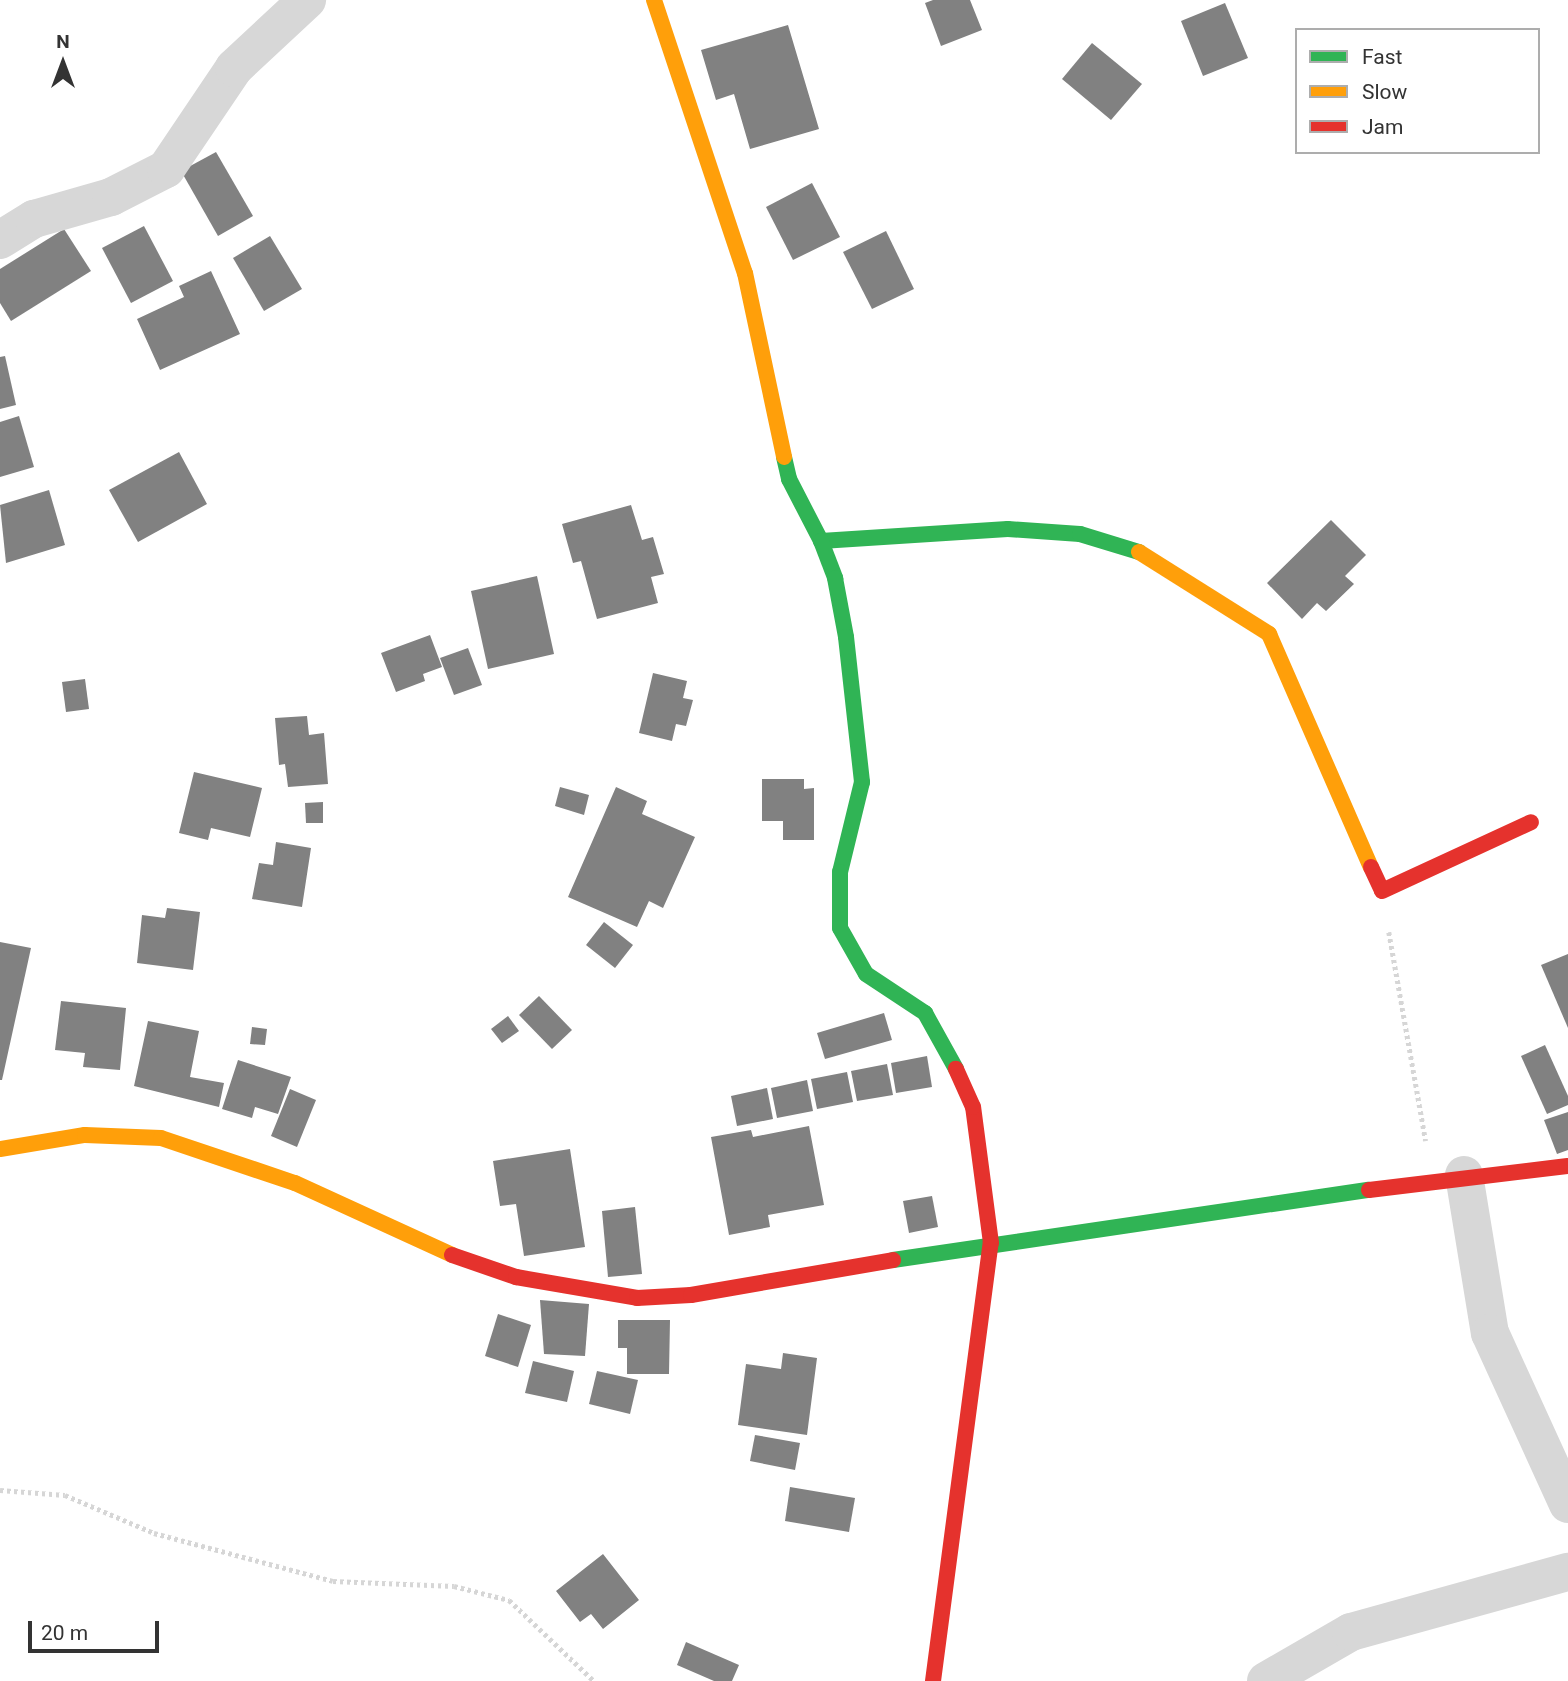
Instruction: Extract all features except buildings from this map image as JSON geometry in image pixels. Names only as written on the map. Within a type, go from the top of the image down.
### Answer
[{"type":"street","points":[[0,240],[34,219],[111,197],[166,169],[234,68],[307,0]]},
{"type":"street","points":[[654,0],[745,273],[789,479],[821,541],[835,578],[846,637],[862,782],[840,872],[840,928],[866,974],[925,1013],[942,1034],[973,1107],[991,1243],[933,1681]]},
{"type":"street","points":[[821,541],[1008,529],[1080,534],[1145,554],[1269,635],[1382,891],[1531,821]]},
{"type":"street","points":[[0,1149],[85,1135],[161,1138],[295,1183],[503,1273],[637,1298],[691,1295],[991,1243],[1072,1238],[1233,1207],[1449,1177],[1568,1166]]},
{"type":"street","points":[[1449,1177],[1490,1333],[1568,1504]]},
{"type":"street","points":[[1266,1681],[1351,1632],[1568,1572]]},
{"type":"path","points":[[1382,891],[1449,1177]]},
{"type":"path","points":[[0,1490],[65,1495],[154,1533],[333,1581],[454,1586],[509,1600],[594,1681]]},
{"type":"traffic: fast","points":[[784,457],[789,479],[821,541],[1008,529],[1080,534],[1139,552]]},
{"type":"traffic: fast","points":[[821,541],[835,578],[846,637],[862,782],[840,872],[840,928],[866,974],[925,1013],[956,1069]]},
{"type":"traffic: fast","points":[[893,1260],[1369,1190]]},
{"type":"traffic: slow","points":[[654,0],[745,273],[784,457]]},
{"type":"traffic: slow","points":[[1139,552],[1269,634],[1371,867]]},
{"type":"traffic: slow","points":[[0,1149],[85,1135],[161,1138],[295,1183],[452,1255]]},
{"type":"traffic: jam","points":[[1371,867],[1382,891],[1531,822]]},
{"type":"traffic: jam","points":[[933,1681],[991,1243],[973,1107],[956,1069]]},
{"type":"traffic: jam","points":[[1369,1190],[1568,1166]]},
{"type":"traffic: jam","points":[[452,1255],[516,1277],[637,1298],[691,1295],[893,1260]]}]
